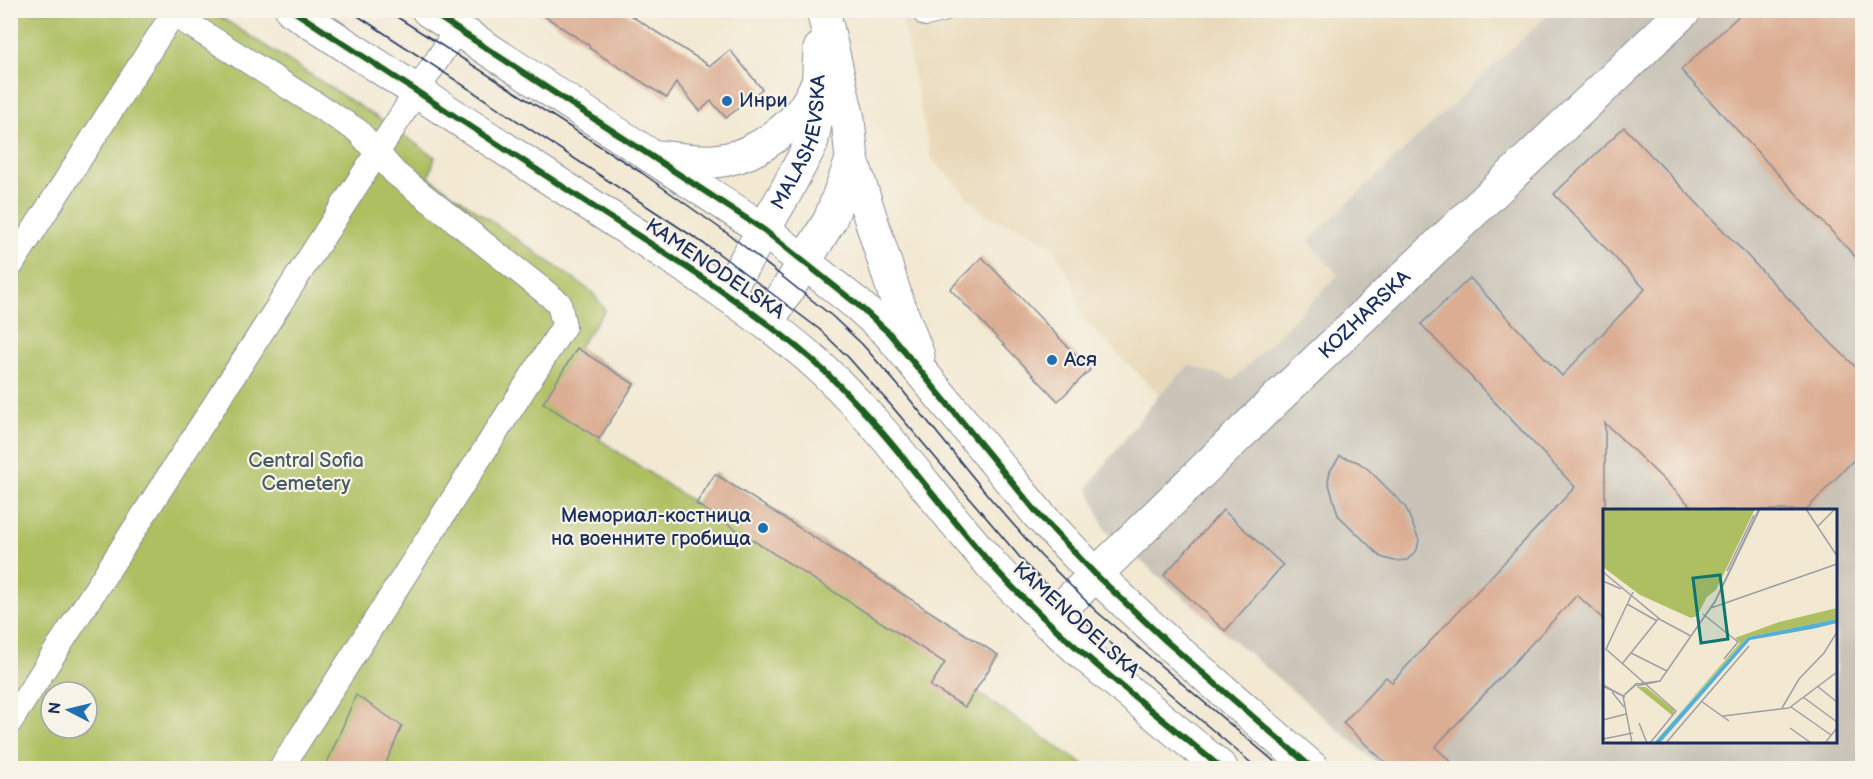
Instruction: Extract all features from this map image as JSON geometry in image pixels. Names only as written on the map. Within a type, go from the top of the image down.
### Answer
[{"type":"street","name":"KAMENODELSKA","points":[[292,10],[767,323],[812,360],[850,396],[885,435],[971,541],[1047,622],[1221,768]]},
{"type":"street","points":[[428,10],[764,230],[858,305],[889,333],[1039,515],[1096,575],[1166,641],[1312,768]]},
{"type":"street","name":"MALASHEVSKA","points":[[726,294],[811,144],[820,80],[822,10]]},
{"type":"street","name":"MALASHEVSKA","points":[[767,323],[830,220],[852,160],[848,119],[822,10]]},
{"type":"street","name":"KOZHARSKA","points":[[1047,622],[1274,401],[1685,10]]},
{"type":"street","points":[[653,156],[692,161],[716,161],[755,150],[784,130],[802,111],[820,80]]},
{"type":"street","points":[[852,160],[897,301],[926,377]]},
{"type":"lane","points":[[10,267],[170,12],[358,131],[395,173],[559,303],[564,326],[281,768]]},
{"type":"lane","points":[[10,722],[457,29]]},
{"type":"shaded area","points":[[900,11],[1552,11],[1308,239],[1339,274],[1232,381],[1189,365],[1159,395],[1082,318],[1072,280],[1052,246],[1018,227],[985,215],[931,158]]},
{"type":"shaded area","points":[[1552,11],[1862,11],[1862,768],[1383,768],[1106,531],[1088,487],[1159,395],[1189,365],[1233,380],[1338,275],[1308,240]]},
{"type":"green space","name":"Central Sofia Cemetery","points":[[10,11],[211,11],[435,157],[429,177],[592,292],[605,310],[578,348],[634,384],[599,439],[696,504],[715,474],[998,655],[975,691],[1088,768],[11,768]]},
{"type":"building","points":[[535,10],[622,10],[710,66],[730,50],[762,89],[726,118],[711,101],[700,111],[676,82],[667,98]]},
{"type":"building","points":[[1745,10],[1863,10],[1863,265],[1681,70]]},
{"type":"building","points":[[1624,127],[1863,374],[1863,450],[1807,509],[1694,509],[1605,423],[1603,619],[1577,595],[1435,747],[1458,768],[1391,768],[1343,723],[1386,677],[1392,682],[1575,487],[1421,324],[1470,278],[1562,376],[1645,289],[1554,194]]},
{"type":"building","points":[[982,257],[1090,370],[1058,401],[950,289]]},
{"type":"building","points":[[577,348],[634,384],[599,439],[543,403]]},
{"type":"building","points":[[1340,456],[1358,462],[1369,470],[1405,506],[1419,540],[1417,550],[1407,560],[1394,561],[1381,557],[1338,515],[1328,481],[1330,471]]},
{"type":"building","points":[[715,474],[998,655],[965,707],[930,686],[945,663],[696,504]]},
{"type":"building","points":[[1223,510],[1283,565],[1225,631],[1164,575]]},
{"type":"building","points":[[356,695],[402,726],[384,768],[325,768]]},
{"type":"tram line","points":[[349,10],[718,253],[819,329],[848,357],[889,403],[1028,567],[1087,623],[1257,768]]},
{"type":"tram line","points":[[386,10],[642,173],[731,236],[832,316],[862,344],[903,391],[990,498],[1040,555],[1096,611],[1282,768]]},
{"type":"cycle path","points":[[292,10],[679,262],[785,337],[836,382],[861,408],[998,572],[1024,599],[1106,673],[1221,768]]},
{"type":"cycle path","points":[[428,10],[764,230],[858,305],[889,333],[1039,515],[1096,575],[1166,641],[1312,768]]},
{"type":"place","name":"Инри","points":[[727,101]]},
{"type":"place","name":"Ася","points":[[1052,360]]},
{"type":"place","name":"Мемориал-костница на военните гробища","points":[[763,528]]}]
